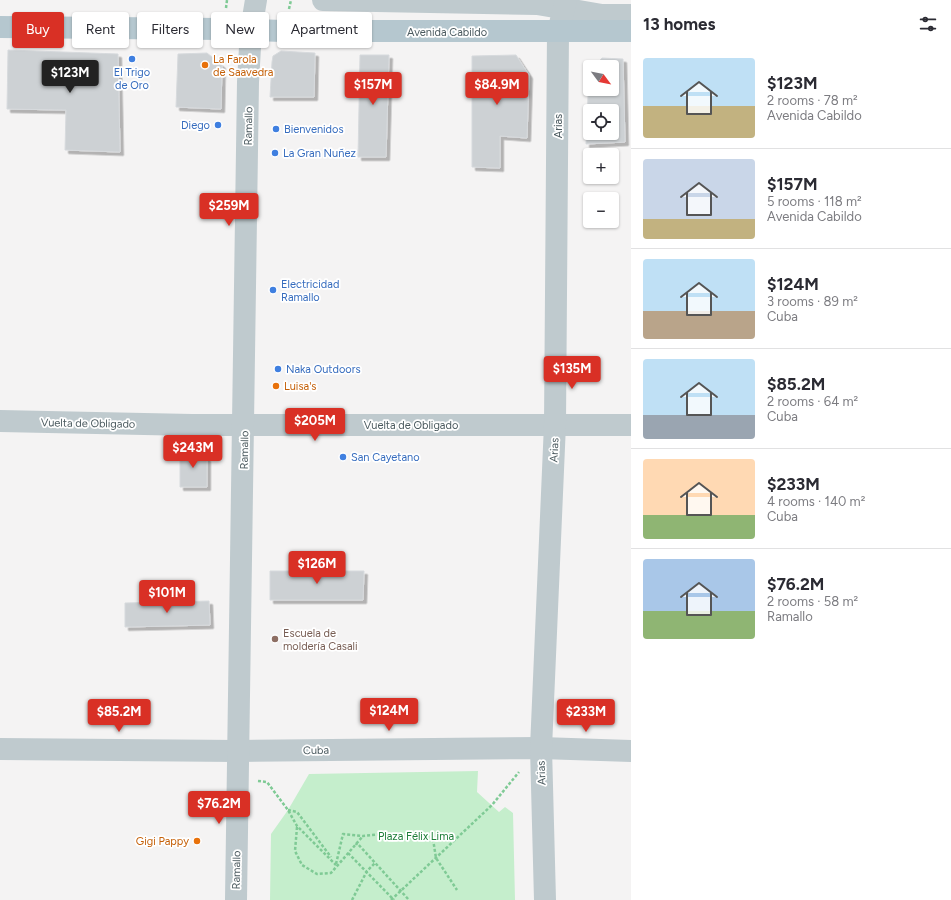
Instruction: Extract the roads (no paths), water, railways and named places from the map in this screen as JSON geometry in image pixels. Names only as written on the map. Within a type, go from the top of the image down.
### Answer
[{"type":"main road","name":"Avenida Cabildo","points":[[0,27],[211,30]]},
{"type":"main road","name":"Avenida Cabildo","points":[[269,30],[631,31]]},
{"type":"street","name":"Ramallo","points":[[254,12],[256,0]]},
{"type":"street","points":[[323,0],[565,4],[602,15],[631,15]]},
{"type":"street","name":"Arias","points":[[545,900],[541,748],[555,424],[558,32],[565,4]]},
{"type":"street","name":"Ramallo","points":[[236,900],[248,82],[251,48]]},
{"type":"street","name":"Vuelta de Obligado","points":[[0,422],[244,425],[631,425]]},
{"type":"street","name":"Cuba","points":[[0,749],[237,751],[541,748],[631,752]]},
{"type":"place","name":"El Trigo de Oro","points":[[132,59]]},
{"type":"place","name":"La Farola de Saavedra","points":[[205,65]]},
{"type":"place","name":"Diego","points":[[218,125]]},
{"type":"place","name":"Bienvenidos","points":[[276,129]]},
{"type":"place","name":"La Gran Nuñez","points":[[275,153]]},
{"type":"place","name":"Electricidad Ramallo","points":[[273,290]]},
{"type":"place","name":"Naka Outdoors","points":[[278,369]]},
{"type":"place","name":"Luisa's","points":[[276,386]]},
{"type":"place","name":"San Cayetano","points":[[343,457]]},
{"type":"place","name":"Escuela de moldería Casali","points":[[275,639]]},
{"type":"place","name":"Gigi Pappy","points":[[197,841]]},
{"type":"park label","name":"Plaza Félix Lima","points":[[416,836]]}]
